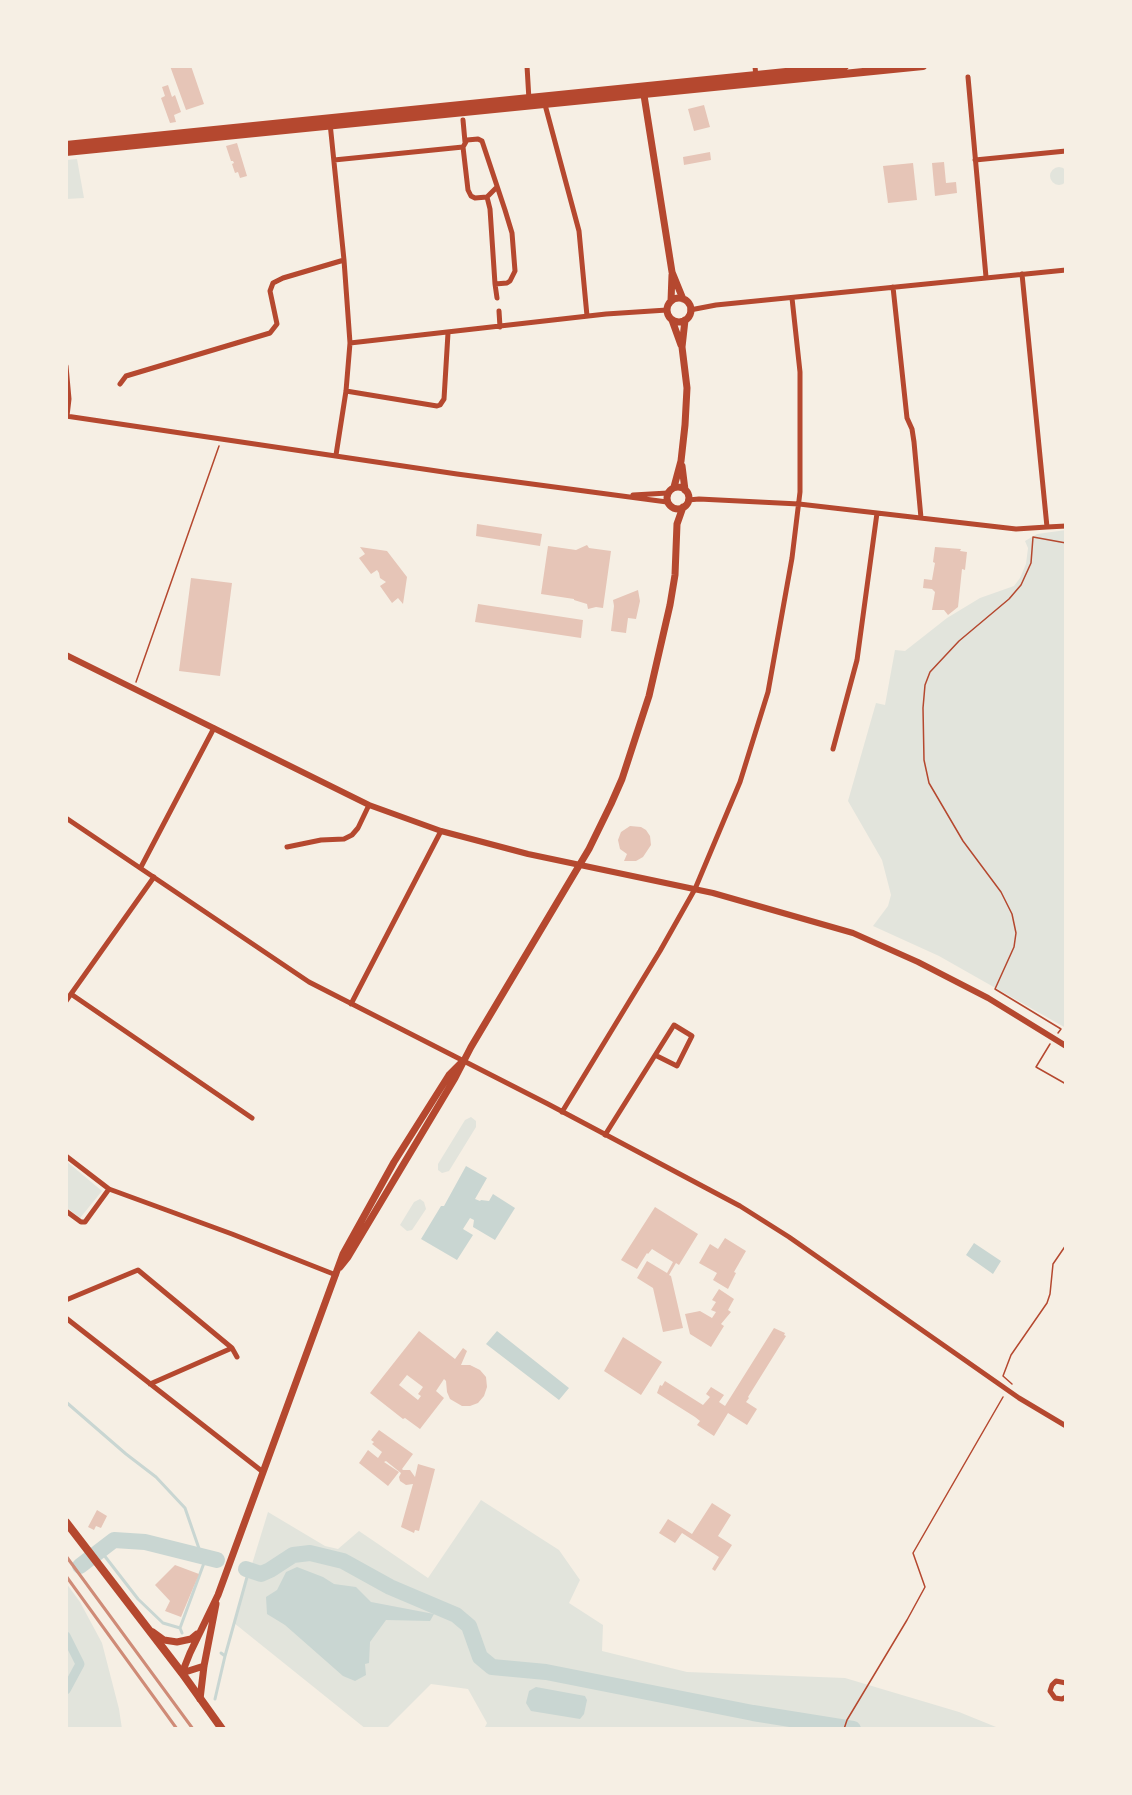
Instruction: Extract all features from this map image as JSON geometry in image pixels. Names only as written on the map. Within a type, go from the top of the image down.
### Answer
[{"type":"main road","points":[[66,153],[330,122],[643,90],[756,74],[845,66]]},
{"type":"main road","points":[[756,74],[922,66]]},
{"type":"main road","points":[[643,90],[672,272],[671,301],[667,310],[682,347]]},
{"type":"main road","points":[[66,145],[330,122]]},
{"type":"main road","points":[[672,272],[690,310],[685,320],[682,347],[687,388],[681,461],[674,487],[668,493],[677,524]]},
{"type":"main road","points":[[671,301],[683,299]]},
{"type":"main road","points":[[672,320],[679,322],[685,320]]},
{"type":"main road","points":[[182,1673],[218,1595],[336,1275],[580,864],[622,779],[649,696],[675,575],[677,524],[687,496],[681,461]]},
{"type":"main road","points":[[674,487],[680,487],[687,496]]},
{"type":"main road","points":[[670,505],[683,507]]},
{"type":"main road","points":[[66,1522],[149,1629],[222,1729]]},
{"type":"main road","points":[[201,1700],[204,1666],[218,1595]]},
{"type":"main road","points":[[149,1629],[164,1640],[177,1642],[191,1639],[201,1630]]},
{"type":"main road","points":[[182,1673],[204,1666]]},
{"type":"street","points":[[527,66],[529,101]]},
{"type":"street","points":[[968,77],[986,277]]},
{"type":"street","points":[[544,99],[579,231],[587,316]]},
{"type":"street","points":[[463,120],[469,194],[475,198],[487,197],[497,186]]},
{"type":"street","points":[[330,122],[350,343],[346,391],[336,456]]},
{"type":"street","points":[[334,160],[464,144],[473,139],[481,139],[512,233],[515,271],[510,281],[495,284]]},
{"type":"street","points":[[975,160],[1066,151]]},
{"type":"street","points":[[487,197],[490,208],[497,298]]},
{"type":"street","points":[[120,384],[126,376],[270,333],[277,324],[270,291],[273,284],[283,278],[344,260]]},
{"type":"street","points":[[690,310],[716,305],[1066,270]]},
{"type":"street","points":[[1022,274],[1047,527]]},
{"type":"street","points":[[893,287],[907,418],[914,442],[921,518]]},
{"type":"street","points":[[562,1112],[695,889],[740,782],[768,692],[792,558],[801,464],[800,372],[792,298]]},
{"type":"street","points":[[350,343],[587,316],[667,310]]},
{"type":"street","points":[[499,311],[500,327]]},
{"type":"street","points":[[346,391],[440,405],[444,399],[448,333]]},
{"type":"street","points":[[66,366],[69,399],[67,416],[670,505]]},
{"type":"street","points":[[621,496],[668,493]]},
{"type":"street","points":[[687,496],[699,499],[798,504],[1034,529],[1066,526]]},
{"type":"street","points":[[833,749],[856,660],[877,513]]},
{"type":"street","points":[[66,655],[369,805],[441,831],[528,854],[695,889],[853,933],[925,965],[988,998],[1066,1046]]},
{"type":"street","points":[[141,867],[214,729]]},
{"type":"street","points":[[287,847],[321,840],[344,839],[352,835],[369,805]]},
{"type":"street","points":[[66,818],[309,982],[740,1206],[789,1237],[1019,1398],[1066,1426]]},
{"type":"street","points":[[351,1004],[441,831]]},
{"type":"street","points":[[66,1001],[154,877]]},
{"type":"street","points":[[71,994],[252,1118]]},
{"type":"street","points":[[605,1135],[657,1056],[674,1025],[692,1036],[677,1066],[657,1056]]},
{"type":"street","points":[[66,1156],[109,1189],[336,1275]]},
{"type":"street","points":[[66,1211],[81,1222],[85,1222],[109,1189]]},
{"type":"street","points":[[66,1300],[138,1270],[232,1348],[237,1357]]},
{"type":"street","points":[[66,1318],[263,1472]]},
{"type":"street","points":[[150,1384],[232,1348]]},
{"type":"street","points":[[1066,1683],[1056,1681],[1050,1688],[1053,1696],[1066,1699]]},
{"type":"path","points":[[133,688],[222,439]]},
{"type":"path","points":[[1066,543],[1033,537],[1031,563],[1021,585],[1010,599],[959,641],[930,672],[925,685],[923,708],[924,760],[929,783],[963,841],[1001,892],[1012,914],[1016,933],[1014,947],[995,989],[1061,1029],[1036,1067],[1066,1084]]},
{"type":"path","points":[[1013,1386],[1003,1376],[1011,1355],[1047,1304],[1053,1264],[1066,1245]]},
{"type":"path","points":[[844,1729],[847,1720],[925,1587],[913,1553],[998,1402],[1002,1397],[1008,1395]]},
{"type":"shaded area","points":[[77,159],[84,198],[66,199],[66,160]]},
{"type":"shaded area","points":[[1059,167],[1065,170],[1068,176],[1065,182],[1059,185],[1053,182],[1050,176],[1053,170]]},
{"type":"shaded area","points":[[1066,530],[1066,1028],[939,956],[873,926],[888,906],[891,895],[882,860],[848,801],[876,703],[885,705],[895,650],[905,651],[947,618],[980,598],[1014,586],[1026,564],[1028,548],[1025,541],[1037,534]]},
{"type":"shaded area","points":[[471,1117],[476,1121],[476,1127],[449,1171],[442,1173],[438,1170],[438,1164],[465,1120]]},
{"type":"shaded area","points":[[66,1161],[102,1191],[80,1218],[66,1207]]},
{"type":"shaded area","points":[[466,1166],[487,1178],[475,1199],[489,1201],[493,1194],[515,1208],[495,1240],[473,1227],[474,1220],[470,1218],[463,1229],[473,1235],[457,1260],[421,1239],[441,1206],[444,1206]]},
{"type":"shaded area","points":[[420,1199],[424,1202],[426,1209],[412,1230],[407,1231],[400,1225],[414,1202]]},
{"type":"shaded area","points":[[974,1243],[1001,1261],[993,1274],[966,1255]]},
{"type":"shaded area","points":[[497,1331],[569,1388],[559,1400],[486,1344]]},
{"type":"shaded area","points":[[481,1500],[559,1550],[580,1580],[569,1603],[603,1625],[602,1651],[687,1672],[845,1678],[959,1712],[1001,1729],[484,1729],[487,1723],[468,1689],[431,1684],[386,1729],[366,1729],[234,1623],[268,1512],[325,1546],[338,1549],[359,1531],[428,1578]]},
{"type":"shaded area","points":[[297,1567],[334,1584],[356,1587],[371,1602],[434,1614],[430,1621],[386,1620],[370,1642],[369,1663],[365,1664],[366,1675],[355,1681],[343,1676],[285,1625],[267,1614],[266,1597],[277,1590],[286,1572]]},
{"type":"shaded area","points":[[66,1583],[80,1602],[102,1643],[122,1729],[66,1729]]},
{"type":"shaded area","points":[[536,1687],[585,1696],[587,1700],[584,1714],[580,1719],[531,1711],[526,1703],[529,1691]]},
{"type":"building","points":[[170,66],[191,66],[204,104],[186,110]]},
{"type":"building","points":[[168,85],[172,97],[175,95],[181,112],[174,115],[176,122],[170,123],[161,98],[165,96],[162,87]]},
{"type":"building","points":[[704,105],[710,127],[694,131],[688,109]]},
{"type":"building","points":[[237,143],[247,176],[240,178],[238,172],[235,173],[232,164],[234,163],[231,161],[226,146]]},
{"type":"building","points":[[710,152],[711,160],[684,165],[683,157]]},
{"type":"building","points":[[944,162],[946,183],[956,182],[957,193],[935,196],[932,163]]},
{"type":"building","points":[[913,163],[917,200],[888,203],[883,166]]},
{"type":"building","points":[[477,524],[542,534],[540,546],[476,536]]},
{"type":"building","points":[[587,545],[589,548],[611,551],[603,608],[588,609],[587,604],[574,599],[541,594],[548,546],[576,550]]},
{"type":"building","points":[[360,547],[387,551],[407,577],[403,604],[398,598],[392,603],[380,586],[386,582],[380,578],[377,570],[371,574],[359,558],[365,554]]},
{"type":"building","points":[[935,547],[961,549],[960,551],[967,552],[965,570],[962,569],[958,607],[948,615],[944,610],[932,610],[935,592],[932,589],[923,588],[924,579],[932,580]]},
{"type":"building","points":[[191,578],[232,583],[220,676],[179,671]]},
{"type":"building","points":[[638,590],[640,601],[636,619],[628,618],[626,633],[611,631],[613,600]]},
{"type":"building","points":[[478,604],[583,620],[581,638],[475,622]]},
{"type":"building","points":[[630,826],[646,830],[650,836],[651,845],[643,857],[636,861],[624,861],[627,854],[620,849],[618,840],[621,832]]},
{"type":"building","points":[[655,1207],[698,1234],[679,1265],[676,1263],[669,1275],[683,1328],[663,1332],[653,1288],[637,1278],[647,1261],[667,1273],[673,1262],[652,1249],[637,1269],[621,1260]]},
{"type":"building","points":[[725,1238],[746,1251],[734,1272],[736,1273],[728,1289],[713,1280],[717,1273],[699,1263],[710,1244],[718,1249]]},
{"type":"building","points":[[719,1289],[734,1299],[728,1310],[731,1312],[721,1324],[724,1326],[711,1347],[690,1334],[685,1314],[700,1311],[712,1318],[716,1312],[711,1310],[716,1302],[712,1300]]},
{"type":"building","points":[[774,1328],[785,1333],[786,1336],[748,1397],[746,1402],[757,1409],[747,1425],[728,1413],[714,1436],[697,1425],[700,1421],[695,1417],[657,1393],[660,1385],[662,1386],[665,1381],[703,1405],[710,1397],[706,1394],[711,1387],[724,1395],[719,1402],[725,1406]]},
{"type":"building","points":[[419,1331],[455,1359],[463,1348],[467,1351],[461,1365],[470,1365],[480,1370],[486,1377],[487,1387],[478,1403],[462,1406],[450,1399],[444,1379],[436,1391],[444,1398],[420,1429],[405,1418],[403,1419],[370,1393]],"holes":[[[407,1375],[423,1387],[418,1394],[421,1396],[418,1400],[399,1385]]]},
{"type":"building","points":[[623,1337],[662,1362],[641,1395],[604,1371]]},
{"type":"building","points":[[379,1430],[413,1454],[403,1470],[410,1470],[415,1477],[418,1464],[435,1469],[419,1531],[415,1530],[414,1533],[401,1527],[413,1484],[406,1485],[400,1481],[401,1473],[386,1461],[384,1462],[399,1472],[388,1486],[359,1463],[368,1450],[378,1458],[382,1452],[372,1444],[374,1442],[371,1440]]},
{"type":"building","points":[[712,1503],[731,1515],[718,1536],[732,1545],[715,1571],[712,1569],[719,1557],[682,1533],[675,1543],[659,1533],[668,1519],[692,1534]]},
{"type":"building","points":[[97,1510],[107,1516],[101,1528],[96,1526],[94,1530],[88,1527]]},
{"type":"building","points":[[175,1565],[199,1574],[181,1617],[165,1611],[170,1601],[155,1585]]},
{"type":"waterway","points":[[66,1402],[156,1477],[185,1508],[204,1563],[180,1628]]},
{"type":"waterway","points":[[80,1566],[114,1540],[145,1542],[217,1560]]},
{"type":"waterway","points":[[100,1550],[138,1599],[163,1623],[180,1628],[182,1633]]},
{"type":"waterway","points":[[246,1569],[261,1574],[293,1555],[310,1553],[343,1561],[390,1587],[456,1615],[469,1626],[480,1657],[492,1667],[546,1672],[753,1713],[853,1729]]},
{"type":"waterway","points":[[221,1653],[225,1656],[249,1570]]},
{"type":"waterway","points":[[66,1636],[80,1664],[66,1690]]},
{"type":"waterway","points":[[215,1699],[225,1656]]},
{"type":"railway","points":[[66,1556],[193,1729]]},
{"type":"railway","points":[[66,1576],[177,1729]]}]
